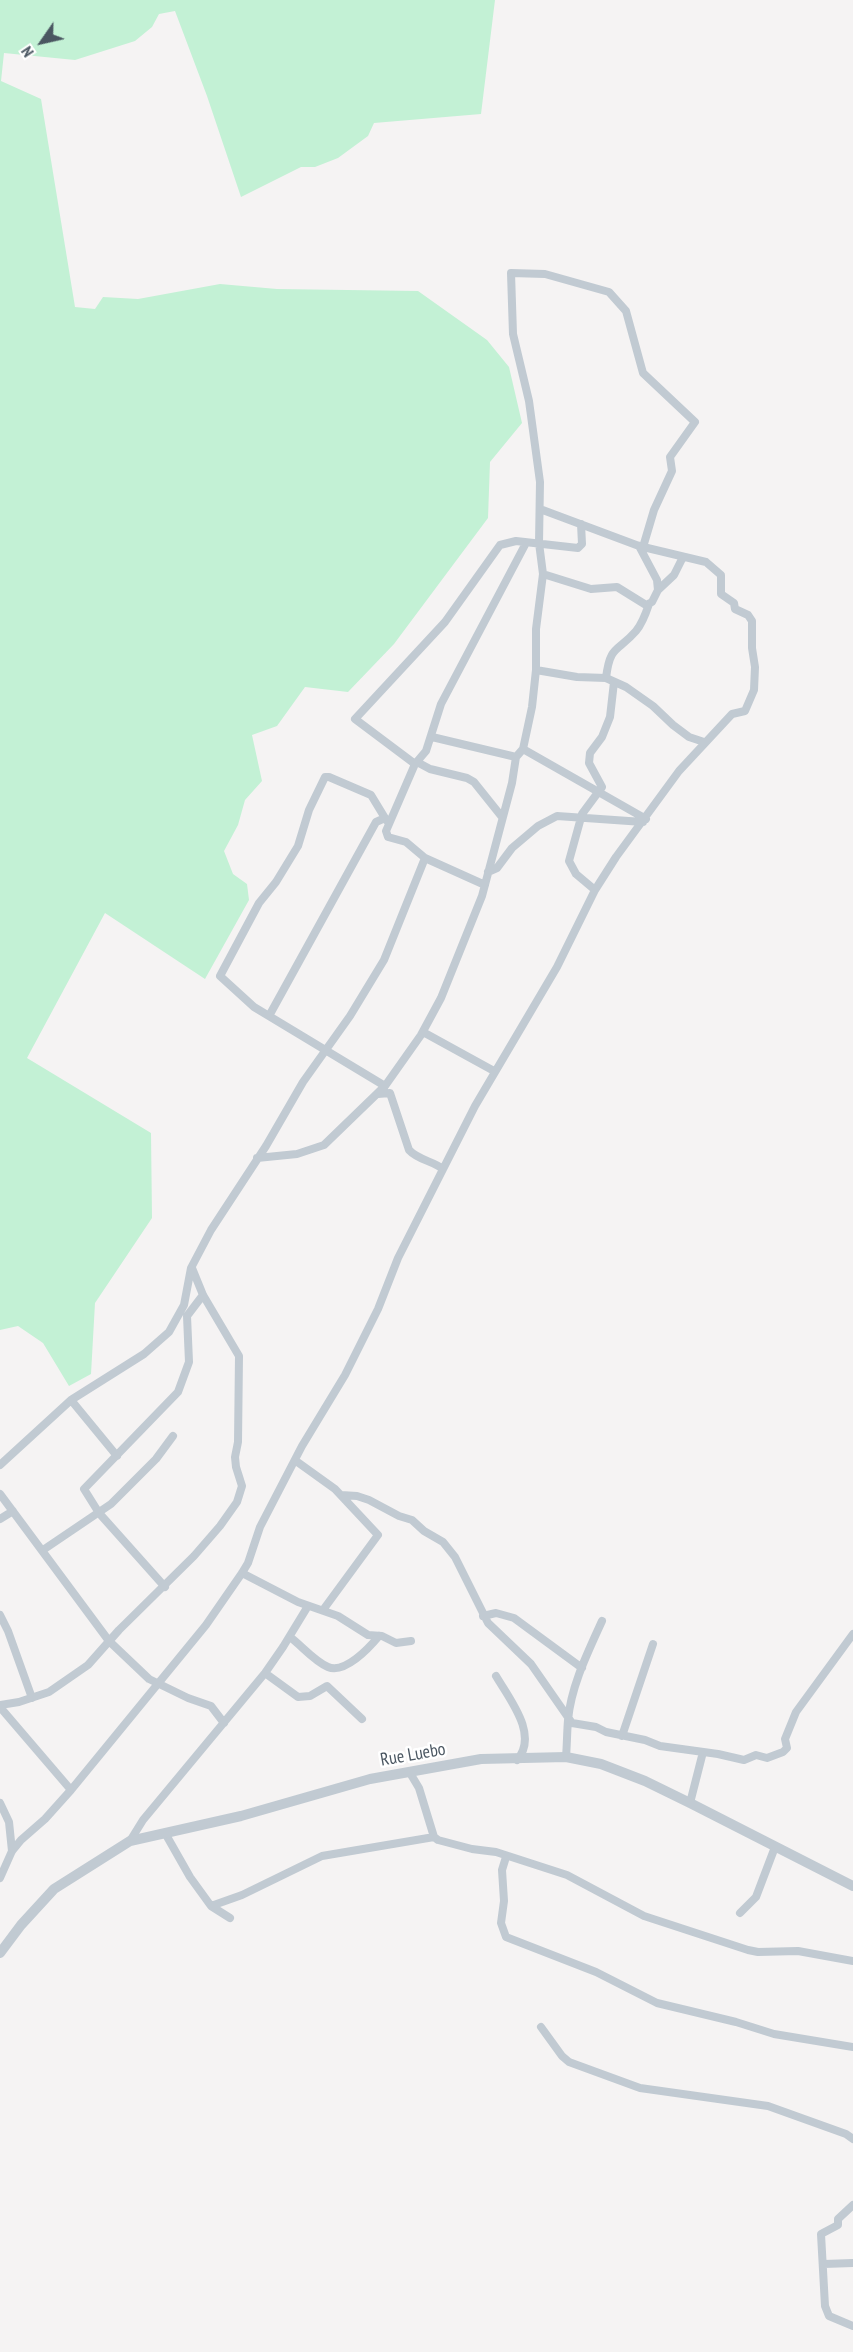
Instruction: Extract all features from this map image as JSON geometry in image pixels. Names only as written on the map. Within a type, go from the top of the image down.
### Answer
[{"type":"street","points":[[257,1158],[297,1154],[324,1145],[385,1086],[423,1032],[441,998],[462,949],[489,872],[512,783],[516,757],[523,748],[532,707],[536,670],[536,629],[543,574],[539,543],[540,482],[536,440],[513,334],[511,273],[545,274],[609,292],[626,311],[643,374],[695,422],[670,457],[672,471],[641,546],[657,580],[658,590]]},
{"type":"street","points":[[0,1878],[12,1851],[71,1790],[206,1625],[242,1573],[248,1563],[260,1527],[345,1375],[378,1309],[398,1258],[443,1169],[494,1071],[557,967],[595,890],[616,857],[679,771],[732,714],[745,711],[754,690],[752,621],[748,615],[735,609],[734,603],[721,594],[722,577],[716,569],[706,562],[641,546],[540,509]]},
{"type":"street","points":[[502,817],[474,782],[416,763],[355,719],[445,622],[500,545],[516,541],[578,548],[582,544],[581,524]]},
{"type":"street","points":[[485,885],[425,858],[406,842],[388,837],[386,834],[387,820],[416,763],[426,751],[441,704],[526,543]]},
{"type":"street","points":[[595,890],[576,874],[569,861],[580,818],[585,808],[600,791],[600,782],[589,763],[590,753],[602,737],[610,717],[608,663],[613,652],[637,630],[658,590],[674,575],[683,557]]},
{"type":"street","points":[[543,574],[591,589],[617,587],[646,605],[650,604]]},
{"type":"street","points":[[536,670],[610,680],[626,687],[661,712],[689,737],[704,742]]},
{"type":"street","points":[[432,737],[516,757]]},
{"type":"street","points":[[523,748],[600,791],[644,820]]},
{"type":"street","points":[[385,1086],[255,1007],[220,976],[260,903],[298,846],[309,810],[325,777],[371,795],[387,820]]},
{"type":"street","points":[[489,872],[497,868],[512,848],[538,825],[557,816],[644,820]]},
{"type":"street","points":[[269,1016],[376,822],[387,820]]},
{"type":"street","points":[[0,1465],[71,1400],[144,1354],[169,1332],[184,1305],[191,1268],[227,1203],[303,1082],[350,1016],[384,960],[425,858]]},
{"type":"street","points":[[423,1032],[494,1071]]},
{"type":"street","points":[[378,1094],[390,1093],[409,1150],[413,1155],[435,1163],[443,1169]]},
{"type":"street","points":[[71,1790],[0,1706],[49,1692],[81,1671],[165,1587],[220,1526],[237,1502],[242,1486],[236,1467],[239,1356],[203,1296],[191,1268]]},
{"type":"street","points":[[165,1587],[99,1513],[84,1489],[178,1392],[189,1362],[187,1316],[203,1296]]},
{"type":"street","points":[[71,1400],[117,1456]]},
{"type":"street","points":[[43,1550],[99,1513],[149,1467],[173,1436]]},
{"type":"street","points":[[296,1461],[341,1495],[367,1521],[377,1533],[378,1538],[323,1610]]},
{"type":"street","points":[[0,1494],[109,1641],[149,1679],[188,1698],[211,1706],[224,1723]]},
{"type":"street","points":[[341,1495],[357,1496],[369,1500],[399,1516],[412,1520],[424,1531],[443,1542],[463,1572],[483,1616],[493,1629],[531,1664],[575,1725],[596,1727],[660,1746],[744,1760],[754,1756],[765,1758],[783,1752],[787,1748],[785,1739],[796,1712],[853,1634]]},
{"type":"street","points":[[367,1521],[364,1507],[369,1500]]},
{"type":"street","points":[[0,1519],[13,1511]]},
{"type":"street","points":[[242,1573],[308,1606],[338,1616],[368,1635],[379,1636],[396,1643],[411,1641]]},
{"type":"street","points":[[130,1841],[143,1820],[265,1673],[308,1606]]},
{"type":"street","points":[[483,1616],[496,1613],[514,1618],[582,1668]]},
{"type":"street","points":[[0,1616],[8,1631],[32,1698]]},
{"type":"street","points":[[566,1757],[568,1717],[582,1668],[602,1621]]},
{"type":"street","points":[[290,1637],[326,1665],[335,1668],[361,1655],[379,1636]]},
{"type":"street","points":[[622,1736],[653,1644]]},
{"type":"street","points":[[265,1673],[298,1697],[310,1696],[327,1686],[362,1719]]},
{"type":"street","points":[[496,1676],[518,1714],[525,1733],[526,1746],[517,1760]]},
{"type":"street","points":[[10,1719],[19,1702]]},
{"type":"street","points":[[690,1803],[703,1752]]},
{"type":"street","name":"Rue Luebo","points":[[0,1953],[21,1925],[54,1889],[130,1841],[241,1816],[370,1779],[481,1759],[517,1760],[566,1757],[582,1759],[624,1772],[853,1886]]},
{"type":"street","points":[[410,1773],[419,1788],[434,1837],[438,1840],[472,1849],[496,1852],[567,1875],[654,1919],[748,1950],[798,1951],[853,1960]]},
{"type":"street","points":[[0,1803],[9,1822],[12,1851]]},
{"type":"street","points":[[165,1833],[186,1871],[212,1906],[230,1918]]},
{"type":"street","points":[[212,1906],[251,1891],[322,1857],[434,1837]]},
{"type":"street","points":[[740,1913],[756,1897],[776,1847]]},
{"type":"street","points":[[506,1857],[502,1870],[504,1901],[501,1923],[506,1937],[596,1972],[657,2003],[736,2022],[774,2034],[853,2047]]},
{"type":"street","points":[[541,2027],[569,2062],[620,2082],[672,2094],[768,2106],[846,2134],[853,2139]]},
{"type":"street","points":[[853,2205],[838,2219],[835,2229],[821,2234],[825,2306],[829,2316],[853,2326]]},
{"type":"street","points":[[824,2264],[853,2263]]},
{"type":"green space","points":[[0,0],[495,0],[481,114],[374,123],[368,136],[338,158],[315,167],[301,167],[241,197],[175,11],[159,14],[152,27],[135,41],[75,60],[4,53],[1,81],[41,99],[75,307],[95,309],[103,297],[138,299],[220,284],[277,289],[418,291],[487,340],[509,367],[522,423],[490,462],[488,518],[394,644],[348,692],[305,687],[277,726],[252,735],[262,781],[245,800],[238,825],[224,851],[233,874],[247,884],[249,900],[205,979],[105,913],[27,1058],[151,1133],[152,1218],[95,1303],[91,1374],[69,1386],[43,1343],[18,1326],[0,1330]]}]
